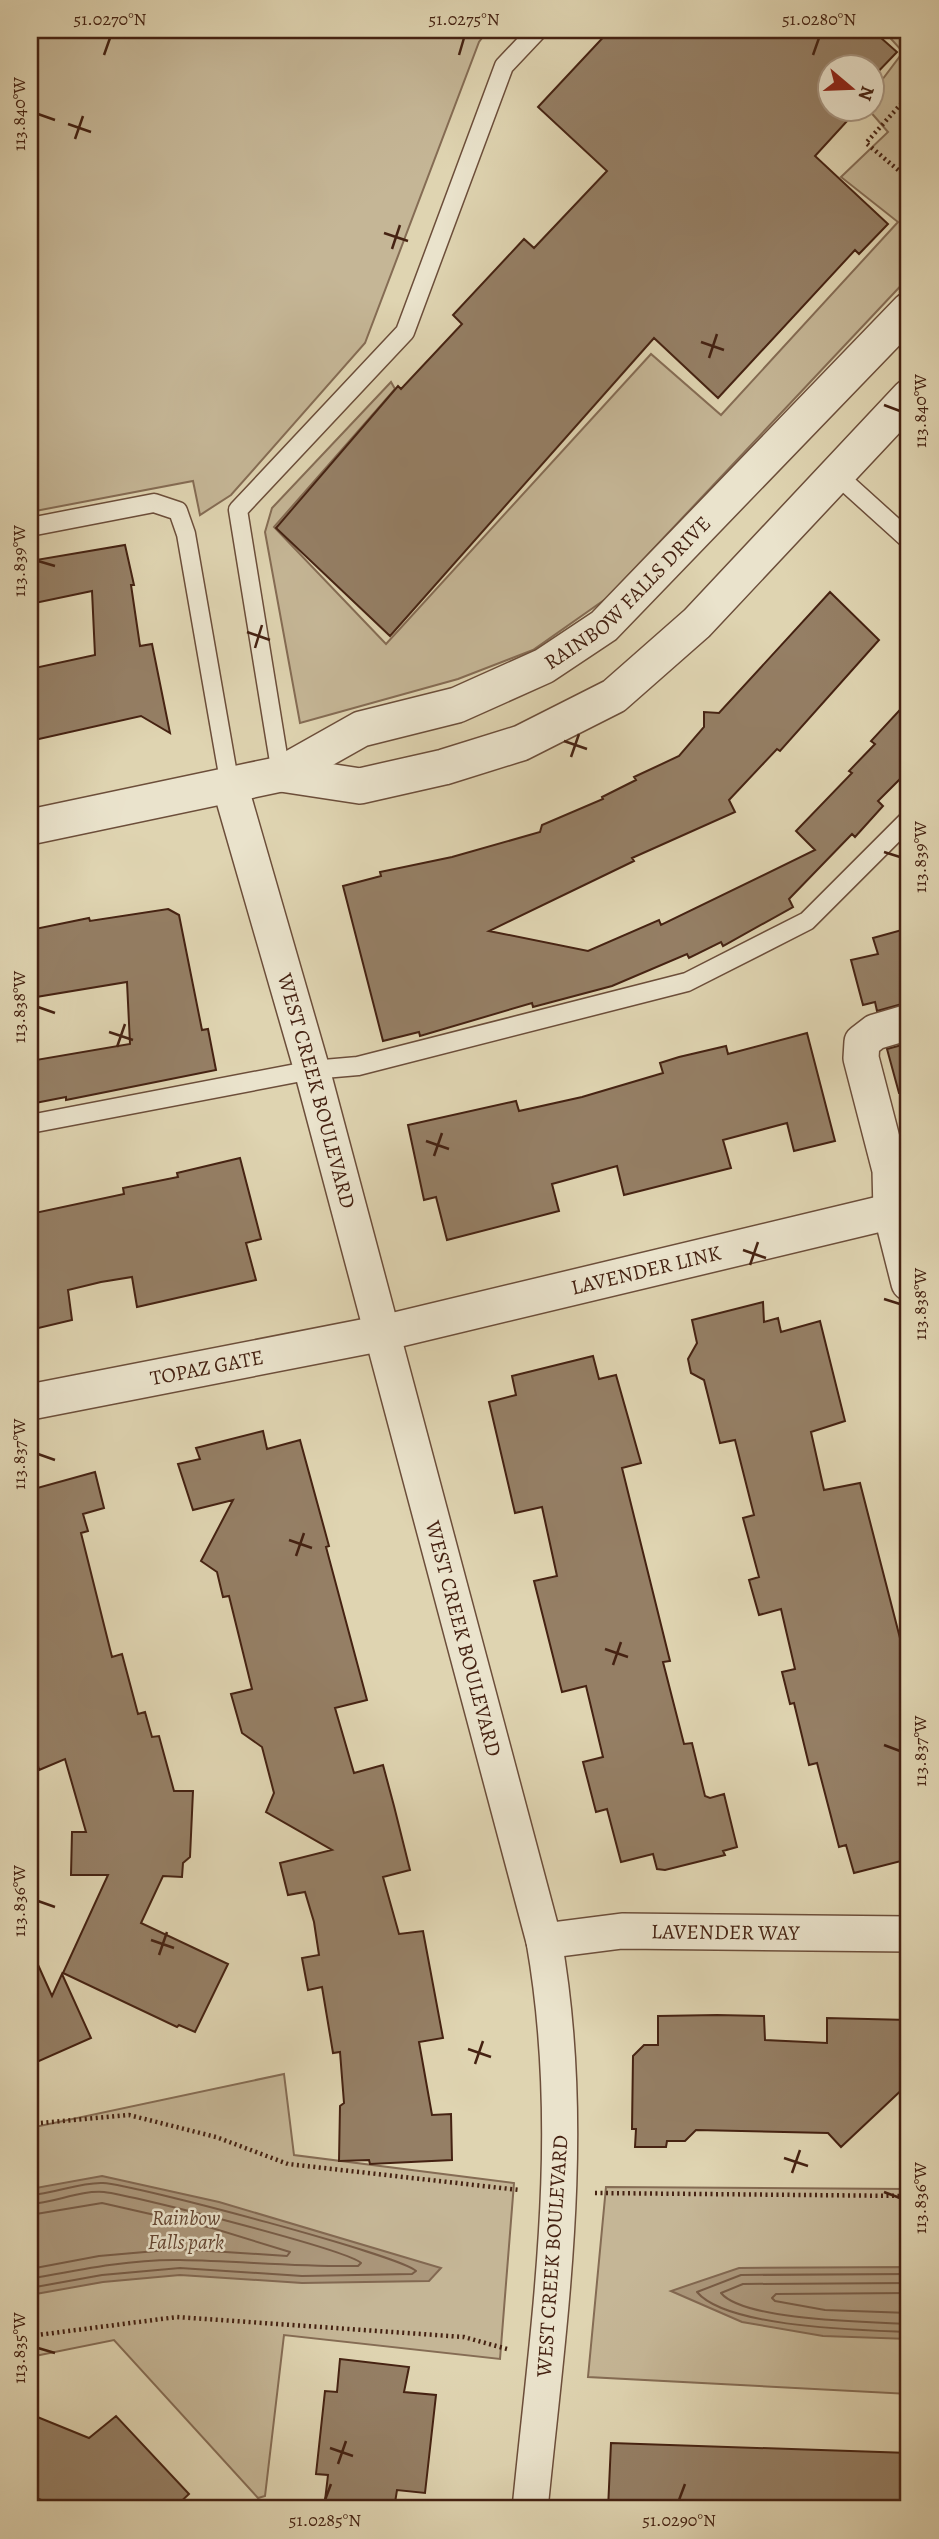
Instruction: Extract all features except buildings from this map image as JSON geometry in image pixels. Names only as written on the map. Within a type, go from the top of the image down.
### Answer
[{"type":"street","name":"RAINBOW FALLS DRIVE","points":[[30,827],[281,774],[361,729],[457,705],[544,666],[604,626],[909,310]]},
{"type":"street","name":"RAINBOW FALLS DRIVE","points":[[281,774],[360,786],[444,767],[522,743],[614,696],[697,624],[909,397]]},
{"type":"street","name":"WEST CREEK BOULEVARD","points":[[230,786],[312,1070],[383,1333],[544,1941],[554,1998],[562,2141],[561,2195],[530,2509]]},
{"type":"street","points":[[909,1022],[875,1032],[862,1042],[861,1058],[900,1209],[909,1283]]},
{"type":"street","name":"LAVENDER LINK","points":[[383,1333],[900,1209]]},
{"type":"street","name":"TOPAZ GATE","points":[[30,1402],[383,1333]]},
{"type":"street","name":"LAVENDER WAY","points":[[544,1941],[622,1931],[909,1934]]},
{"type":"lane","points":[[281,774],[238,510],[405,332],[504,66],[538,30]]},
{"type":"lane","points":[[837,475],[909,540]]},
{"type":"lane","points":[[30,527],[154,503],[178,511],[186,534],[230,786]]},
{"type":"lane","points":[[30,1124],[312,1070],[358,1066],[687,982],[807,921],[909,819]]},
{"type":"path","points":[[909,96],[866,143],[909,179]]},
{"type":"path","points":[[30,2124],[129,2115],[216,2137],[288,2164],[519,2190]]},
{"type":"path","points":[[595,2193],[909,2196]]},
{"type":"path","points":[[30,2336],[177,2317],[464,2337],[507,2349]]},
{"type":"green space","points":[[30,30],[488,30],[479,42],[365,343],[231,495],[200,515],[193,481],[30,512]]},
{"type":"green space","points":[[883,30],[909,30],[909,277],[607,598],[533,650],[458,679],[300,723],[265,532],[272,508],[391,382],[395,389],[274,527],[386,644],[651,354],[721,415],[898,222],[841,177],[888,132],[879,122],[886,122],[886,75],[903,52]]},
{"type":"green space","name":"Rainbow Falls park","points":[[284,2074],[294,2155],[514,2183],[500,2359],[284,2335],[265,2496],[258,2498],[114,2340],[30,2357],[30,2128]]},
{"type":"green space","points":[[606,2187],[909,2189],[909,2394],[588,2377]]},
{"type":"water","points":[[102,2176],[219,2202],[441,2268],[429,2281],[302,2283],[180,2275],[103,2282],[30,2295],[30,2189]]},
{"type":"water","points":[[909,2267],[909,2339],[823,2336],[742,2322],[671,2291],[739,2268]]}]
